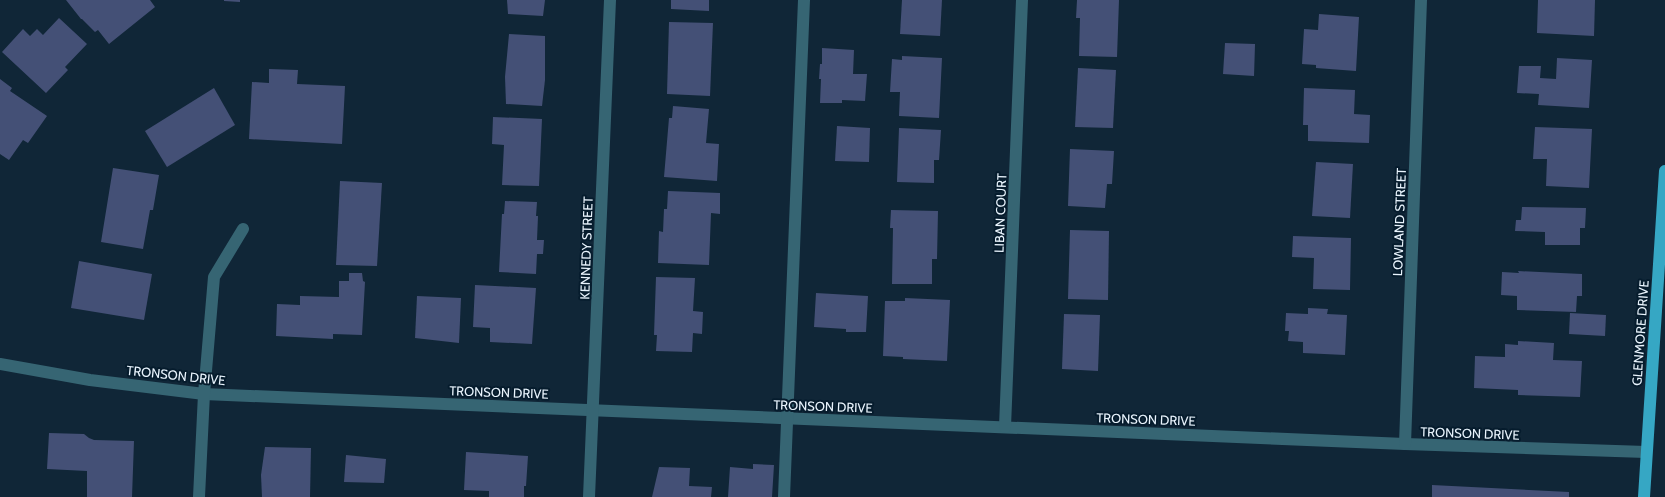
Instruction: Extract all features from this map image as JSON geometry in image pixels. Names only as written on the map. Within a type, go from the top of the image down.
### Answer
[{"type":"main road","name":"GLENMORE DRIVE","points":[[1644,497],[1665,171]]},
{"type":"street","name":"KENNEDY STREET","points":[[589,497],[594,410],[610,0]]},
{"type":"street","points":[[784,497],[804,0]]},
{"type":"street","name":"LIBAN COURT","points":[[1005,427],[1022,0]]},
{"type":"street","name":"LOWLAND STREET","points":[[1405,444],[1421,0]]},
{"type":"street","points":[[199,497],[204,394],[214,277],[243,229]]},
{"type":"street","name":"TRONSON DRIVE","points":[[0,364],[90,380],[204,394],[1405,444],[1646,452]]},
{"type":"building","points":[[66,0],[150,0],[155,7],[109,44],[98,30],[95,32],[81,19]]},
{"type":"building","points":[[240,0],[240,2],[224,1]]},
{"type":"building","points":[[507,0],[545,0],[543,16],[508,14]]},
{"type":"building","points":[[671,0],[709,0],[709,11],[671,9]]},
{"type":"building","points":[[902,0],[942,0],[940,36],[900,34]]},
{"type":"building","points":[[1077,0],[1119,0],[1117,57],[1079,56],[1080,18],[1076,18]]},
{"type":"building","points":[[1538,0],[1595,0],[1594,36],[1537,33]]},
{"type":"building","points":[[1319,14],[1359,17],[1356,71],[1316,68],[1316,65],[1302,64],[1304,29],[1318,30]]},
{"type":"building","points":[[59,18],[87,44],[65,67],[68,70],[46,93],[2,52],[23,29],[30,36],[37,29],[43,35]]},
{"type":"building","points":[[669,22],[713,23],[710,96],[667,94]]},
{"type":"building","points":[[509,34],[545,36],[545,80],[542,106],[506,104],[505,77]]},
{"type":"building","points":[[1225,43],[1255,44],[1254,76],[1223,74]]},
{"type":"building","points":[[822,48],[854,50],[853,74],[867,74],[865,101],[842,100],[842,103],[820,103],[821,79],[819,79],[820,64],[822,64]]},
{"type":"building","points":[[902,56],[942,58],[939,118],[899,116],[900,92],[890,92],[892,59],[902,60]]},
{"type":"building","points":[[1557,58],[1592,60],[1589,108],[1538,105],[1539,94],[1517,93],[1519,66],[1541,66],[1540,78],[1556,79]]},
{"type":"building","points":[[1078,68],[1116,70],[1113,128],[1075,127]]},
{"type":"building","points":[[269,69],[298,70],[297,84],[345,86],[342,144],[249,139],[252,82],[269,83]]},
{"type":"building","points":[[0,79],[12,88],[10,91],[47,116],[28,143],[23,140],[9,160],[0,154]]},
{"type":"building","points":[[214,88],[235,125],[167,167],[145,131]]},
{"type":"building","points":[[1304,88],[1355,90],[1354,114],[1370,115],[1369,143],[1308,141],[1308,125],[1303,125]]},
{"type":"building","points":[[673,106],[709,109],[706,143],[719,144],[717,181],[664,177],[669,118],[672,118]]},
{"type":"building","points":[[493,117],[542,119],[539,186],[502,185],[504,145],[492,144]]},
{"type":"building","points":[[837,126],[870,128],[869,162],[835,161]]},
{"type":"building","points":[[1535,127],[1592,129],[1589,188],[1546,186],[1547,159],[1533,159]]},
{"type":"building","points":[[899,128],[941,130],[939,160],[934,160],[934,183],[897,182]]},
{"type":"building","points":[[1070,149],[1114,151],[1112,184],[1107,184],[1105,208],[1068,206]]},
{"type":"building","points":[[1316,162],[1353,164],[1350,218],[1312,216]]},
{"type":"building","points":[[113,168],[159,175],[153,210],[150,210],[143,249],[101,242]]},
{"type":"building","points":[[340,181],[382,183],[377,266],[336,265]]},
{"type":"building","points":[[668,191],[720,193],[720,214],[711,213],[709,265],[658,263],[659,231],[663,232],[664,209],[667,209]]},
{"type":"building","points":[[505,201],[537,202],[537,240],[544,240],[543,254],[537,254],[536,274],[499,272],[502,214],[504,214]]},
{"type":"building","points":[[1522,207],[1586,208],[1585,228],[1580,228],[1580,245],[1545,245],[1545,232],[1515,231],[1516,220],[1521,220]]},
{"type":"building","points":[[891,210],[938,211],[937,259],[932,259],[932,284],[892,284],[893,228],[890,228]]},
{"type":"building","points":[[1070,230],[1109,231],[1108,300],[1068,299]]},
{"type":"building","points":[[1293,236],[1351,238],[1350,290],[1313,289],[1314,258],[1292,257]]},
{"type":"building","points":[[79,261],[152,274],[144,320],[71,308]]},
{"type":"building","points":[[1518,271],[1582,274],[1582,296],[1577,296],[1576,312],[1517,310],[1517,296],[1501,295],[1502,272],[1519,273]]},
{"type":"building","points":[[349,273],[362,273],[363,281],[365,282],[362,335],[333,334],[333,339],[276,336],[277,304],[300,305],[300,296],[339,297],[339,281],[349,281]]},
{"type":"building","points":[[656,277],[695,278],[693,311],[703,312],[702,334],[693,333],[692,352],[656,351],[657,335],[654,335]]},
{"type":"building","points":[[475,285],[536,288],[532,344],[490,342],[490,328],[473,327]]},
{"type":"building","points":[[816,293],[868,296],[866,332],[846,332],[846,329],[814,327]]},
{"type":"building","points":[[417,296],[461,298],[459,343],[415,338]]},
{"type":"building","points":[[905,298],[950,300],[947,361],[903,359],[903,357],[883,356],[885,301],[905,301]]},
{"type":"building","points":[[1308,308],[1328,309],[1327,314],[1347,315],[1345,355],[1303,353],[1303,342],[1288,341],[1289,331],[1285,331],[1286,313],[1308,314]]},
{"type":"building","points":[[1570,313],[1606,315],[1605,336],[1569,334]]},
{"type":"building","points":[[1064,314],[1100,315],[1098,371],[1062,369]]},
{"type":"building","points":[[1518,341],[1554,343],[1553,360],[1582,361],[1580,397],[1518,395],[1518,390],[1474,388],[1475,356],[1505,357],[1505,344],[1518,345]]},
{"type":"building","points":[[49,433],[84,434],[94,440],[134,441],[132,497],[87,497],[87,471],[47,469]]},
{"type":"building","points":[[265,447],[311,448],[310,497],[262,497],[261,475]]},
{"type":"building","points":[[466,452],[528,456],[524,497],[489,497],[489,491],[464,490]]},
{"type":"building","points":[[346,455],[386,459],[384,483],[344,482]]},
{"type":"building","points":[[753,464],[774,465],[772,497],[728,497],[730,467],[753,469]]},
{"type":"building","points":[[659,467],[690,468],[689,486],[712,487],[711,497],[652,497]]},
{"type":"building","points":[[1432,485],[1569,492],[1569,497],[1432,497]]}]
